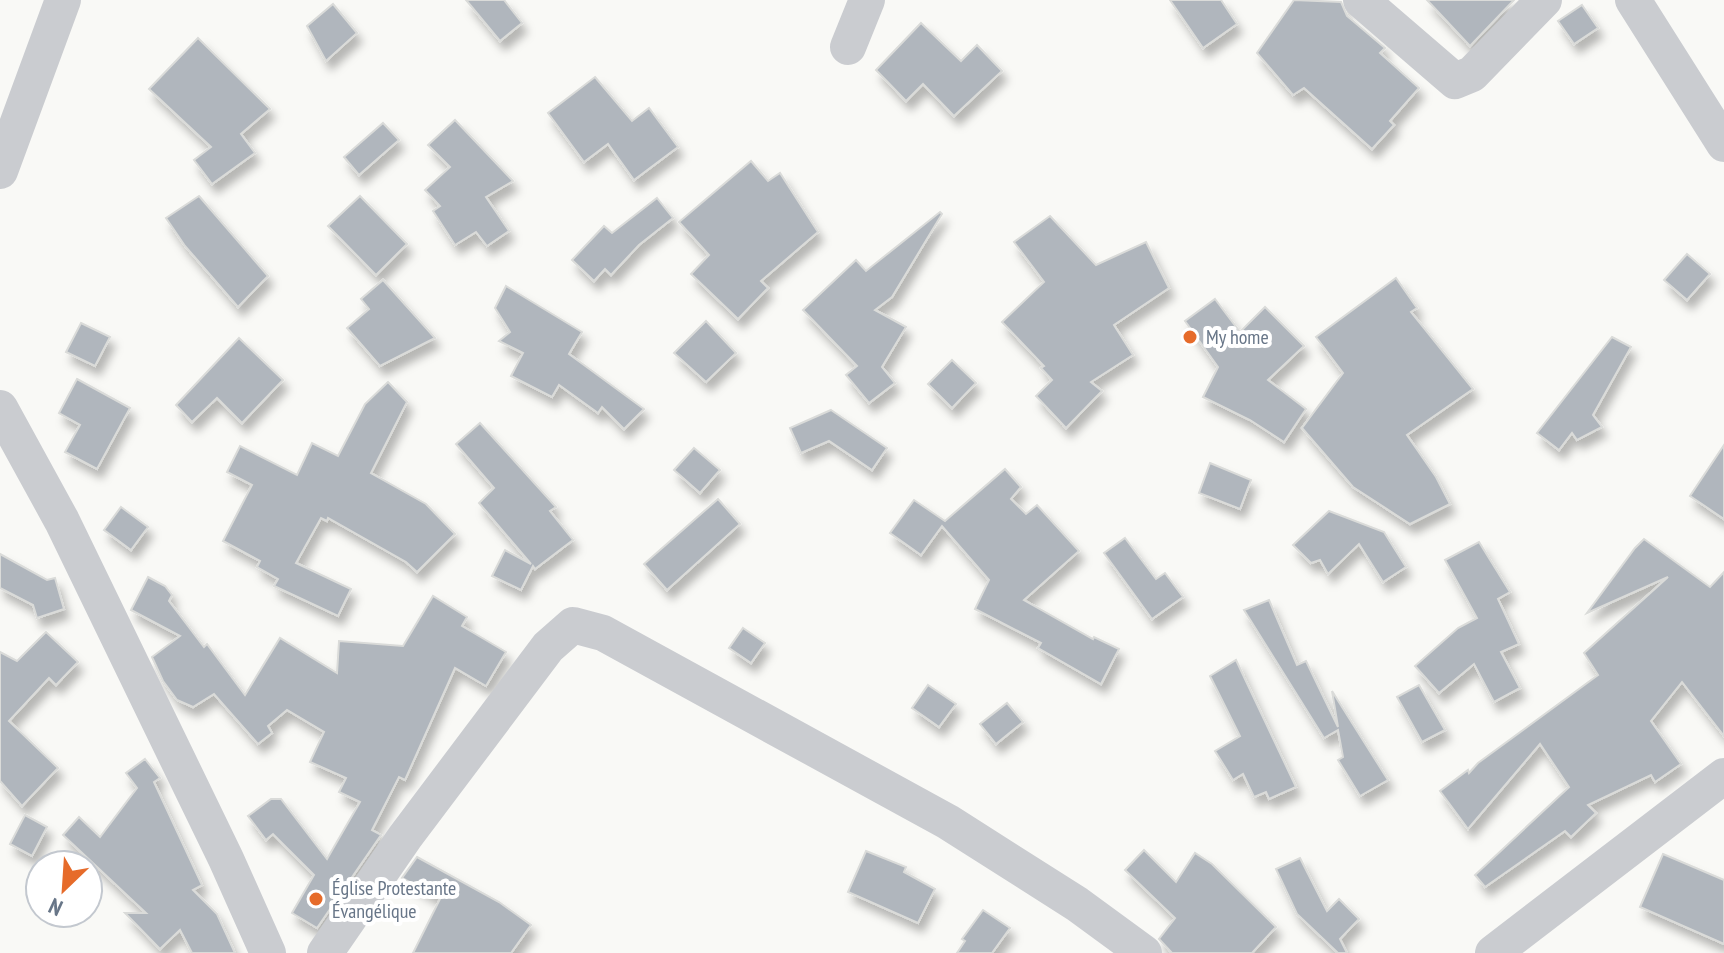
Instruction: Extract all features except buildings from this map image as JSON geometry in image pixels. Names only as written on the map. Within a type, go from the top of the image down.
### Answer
[{"type":"street","points":[[0,171],[63,0]]},
{"type":"street","points":[[848,47],[867,0]]},
{"type":"street","points":[[1361,0],[1455,81],[1472,74],[1544,0]]},
{"type":"street","points":[[1633,0],[1724,144]]},
{"type":"street","points":[[0,408],[62,521],[226,859],[268,953]]},
{"type":"street","points":[[325,953],[405,837],[519,685],[548,647],[573,625],[603,633],[948,822],[1077,904],[1144,953]]},
{"type":"street","points":[[1493,953],[1724,776]]},
{"type":"place","name":"My home","points":[[1190,337]]},
{"type":"place","name":"Église Protestante Évangélique","points":[[316,899]]}]
